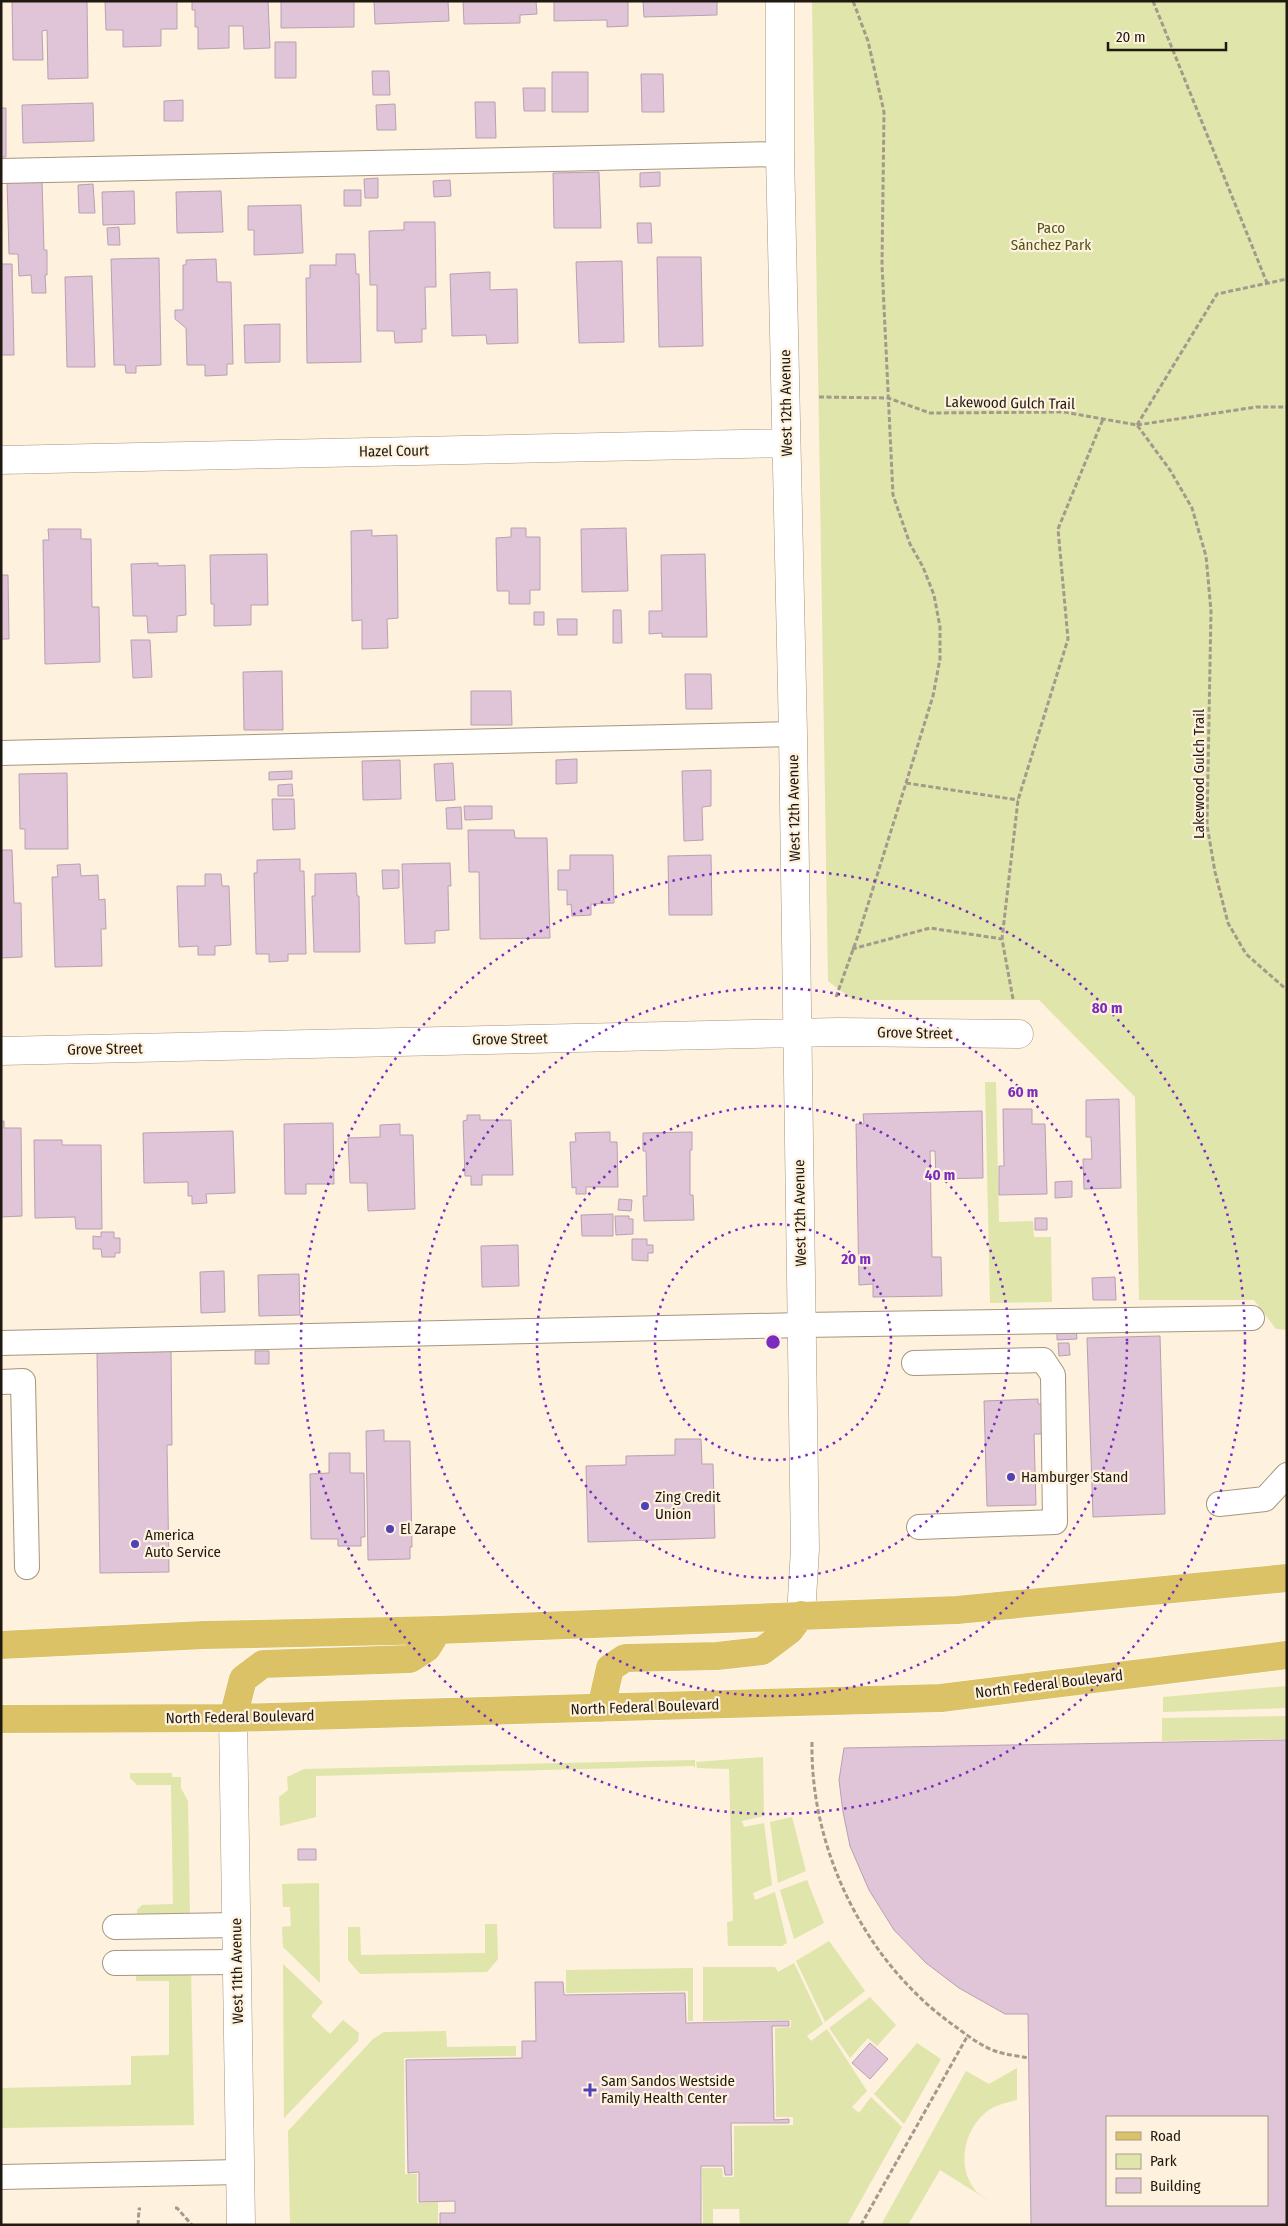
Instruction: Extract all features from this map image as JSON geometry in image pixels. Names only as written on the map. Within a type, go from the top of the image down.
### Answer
[{"type":"main road","points":[[1,1644],[204,1635],[438,1630],[957,1610],[1287,1578]]},
{"type":"main road","points":[[601,1708],[610,1668],[624,1658],[718,1656],[762,1651],[790,1630],[801,1615]]},
{"type":"main road","points":[[233,1718],[242,1679],[263,1664],[410,1659],[427,1648],[438,1630]]},
{"type":"main road","name":"North Federal Boulevard","points":[[1,1719],[233,1718],[941,1698],[1287,1654]]},
{"type":"street","name":"West 12th Avenue","points":[[780,1],[780,154],[793,734],[805,1549],[801,1615]]},
{"type":"street","name":"Hazel Court","points":[[1,460],[786,443]]},
{"type":"street","name":"Grove Street","points":[[1,1051],[838,1032],[1019,1034]]},
{"type":"street","name":"West 11th Avenue","points":[[233,1718],[241,2225]]},
{"type":"lane","points":[[1,171],[780,154]]},
{"type":"lane","points":[[1,753],[793,734]]},
{"type":"lane","points":[[1,1342],[802,1324],[1252,1318]]},
{"type":"lane","points":[[914,1362],[1043,1360],[1053,1375],[1055,1522],[919,1527]]},
{"type":"lane","points":[[1,1382],[23,1381],[27,1566]]},
{"type":"lane","points":[[1219,1504],[1265,1499],[1287,1475]]},
{"type":"lane","points":[[115,1928],[236,1925]]},
{"type":"lane","points":[[115,1963],[237,1962]]},
{"type":"lane","points":[[1,2177],[240,2172]]},
{"type":"path","points":[[836,997],[859,933],[906,783],[932,696],[940,659],[940,626],[934,595],[923,567],[910,544],[893,495],[882,265],[884,112],[868,41],[853,1]]},
{"type":"path","points":[[1153,1],[1267,283]]},
{"type":"path","points":[[1137,426],[1217,294],[1287,279]]},
{"type":"path","name":"Lakewood Gulch Trail","points":[[819,397],[888,398],[930,413],[1064,412],[1137,426],[1170,470],[1192,508],[1206,556],[1211,611],[1207,825],[1214,872],[1228,923],[1246,954],[1287,990]]},
{"type":"path","points":[[1137,426],[1256,407],[1287,407]]},
{"type":"path","points":[[1019,1034],[1002,939],[1018,800],[1068,639],[1058,530],[1103,419]]},
{"type":"path","points":[[906,783],[1018,800]]},
{"type":"path","points":[[852,949],[930,928],[1002,939]]},
{"type":"path","points":[[812,1742],[812,1759],[822,1831],[847,1899],[885,1960],[935,2013],[997,2052],[1028,2058]]},
{"type":"path","points":[[861,2225],[968,2035]]},
{"type":"path","points":[[138,2225],[138,2209],[148,2208]]},
{"type":"path","points":[[168,2208],[177,2208],[192,2225]]},
{"type":"green space","name":"Paco Sánchez Park","points":[[812,1],[1287,1],[1287,1330],[1276,1329],[1254,1300],[1139,1300],[1135,1097],[1039,1000],[853,1000],[828,981]]},
{"type":"green space","points":[[985,1082],[996,1082],[999,1222],[1033,1221],[1034,1237],[1051,1237],[1052,1302],[990,1303]]},
{"type":"green space","points":[[1287,1686],[1287,1708],[1163,1712],[1163,1697]]},
{"type":"green space","points":[[1287,1716],[1287,1739],[1162,1741],[1162,1718]]},
{"type":"green space","points":[[763,1757],[764,1816],[742,1821],[744,1827],[764,1823],[772,1885],[753,1893],[755,1900],[775,1892],[787,1943],[782,1946],[728,1946],[727,1922],[733,1921],[729,1769],[697,1768],[696,1762]]},
{"type":"green space","points":[[695,1760],[695,1768],[693,1766],[316,1776],[316,1817],[280,1826],[279,1797],[288,1790],[287,1777],[304,1769]]},
{"type":"green space","points":[[130,1773],[172,1773],[172,1777],[181,1777],[181,1788],[188,1801],[190,1919],[137,1915],[137,1910],[142,1905],[173,1904],[171,1785],[137,1785],[130,1778]]},
{"type":"green space","points":[[792,1817],[806,1871],[778,1883],[770,1822]]},
{"type":"green space","points":[[807,1880],[824,1923],[794,1939],[780,1890]]},
{"type":"green space","points":[[319,1883],[320,1983],[283,1947],[282,1927],[291,1926],[290,1907],[283,1907],[282,1884]]},
{"type":"green space","points":[[485,1924],[497,1924],[498,1959],[487,1972],[360,1974],[348,1960],[348,1927],[360,1927],[361,1955],[485,1953]]},
{"type":"green space","points":[[829,1941],[865,1991],[825,2022],[796,1961]]},
{"type":"green space","points":[[794,1963],[823,2024],[807,2036],[811,2041],[827,2029],[867,2091],[852,2107],[859,2113],[871,2097],[902,2127],[847,2225],[740,2225],[739,2209],[713,2209],[713,2225],[703,2225],[702,2168],[722,2168],[723,2177],[734,2177],[734,2126],[793,2125],[793,2117],[776,2117],[775,2028],[791,2027],[791,2020],[703,2021],[703,1967],[775,1967],[778,1972]]},
{"type":"green space","points":[[283,1964],[323,2002],[311,2016],[330,2034],[343,2020],[359,2033],[358,2041],[284,2118]]},
{"type":"green space","points":[[693,1968],[693,2021],[688,2021],[688,1991],[566,1993],[566,1970]]},
{"type":"green space","points":[[191,1969],[194,2125],[1,2128],[1,2088],[131,2085],[131,2056],[169,2055],[169,1981],[136,1981],[136,1970]]},
{"type":"green space","points":[[870,1997],[896,2025],[877,2046],[868,2038],[850,2058],[829,2028]]},
{"type":"green space","points":[[446,2031],[447,2047],[516,2046],[516,2056],[404,2058],[405,2174],[417,2174],[417,2203],[438,2202],[438,2225],[290,2225],[288,2131],[373,2039],[384,2032]]},
{"type":"green space","points":[[917,2043],[941,2059],[904,2124],[874,2094]]},
{"type":"green space","points":[[1017,2068],[1017,2100],[988,2110],[972,2130],[965,2150],[964,2161],[969,2181],[977,2192],[991,2202],[940,2170],[908,2225],[881,2225],[966,2071],[989,2084]]},
{"type":"building","points":[[12,1],[87,1],[88,78],[48,79],[47,30],[42,31],[43,60],[13,60]]},
{"type":"building","points":[[105,1],[177,1],[177,29],[161,29],[161,46],[123,47],[123,30],[106,30]]},
{"type":"building","points":[[192,1],[268,1],[270,48],[244,49],[243,26],[229,26],[229,48],[198,49],[198,27],[195,27],[195,10],[192,10]]},
{"type":"building","points":[[281,1],[354,1],[354,27],[281,28]]},
{"type":"building","points":[[374,1],[448,1],[449,21],[375,24]]},
{"type":"building","points":[[463,1],[536,1],[537,14],[520,15],[520,23],[464,24]]},
{"type":"building","points":[[554,1],[628,1],[628,26],[607,27],[607,20],[554,21]]},
{"type":"building","points":[[643,1],[717,1],[717,15],[644,17]]},
{"type":"building","points":[[275,42],[296,42],[296,78],[275,78]]},
{"type":"building","points":[[372,71],[389,71],[390,95],[373,95]]},
{"type":"building","points":[[552,72],[588,72],[588,112],[552,112]]},
{"type":"building","points":[[641,74],[663,74],[664,112],[642,112]]},
{"type":"building","points":[[523,88],[545,88],[545,111],[524,111]]},
{"type":"building","points":[[183,100],[183,121],[164,121],[164,101]]},
{"type":"building","points":[[475,102],[495,102],[496,138],[476,138]]},
{"type":"building","points":[[93,103],[94,141],[23,143],[22,105]]},
{"type":"building","points":[[395,104],[396,130],[377,130],[376,105]]},
{"type":"building","points":[[1,108],[6,108],[6,157],[1,157]]},
{"type":"building","points":[[599,172],[601,228],[554,228],[553,173]]},
{"type":"building","points":[[660,172],[660,186],[640,187],[640,173]]},
{"type":"building","points":[[378,178],[378,198],[365,198],[364,179]]},
{"type":"building","points":[[42,180],[44,250],[47,250],[46,293],[32,293],[31,275],[19,276],[18,254],[9,254],[7,181]]},
{"type":"building","points":[[450,180],[451,196],[434,197],[433,181]]},
{"type":"building","points":[[93,184],[95,213],[79,213],[78,185]]},
{"type":"building","points":[[344,190],[361,190],[361,206],[344,206]]},
{"type":"building","points":[[134,191],[135,224],[103,225],[102,192]]},
{"type":"building","points":[[221,191],[223,232],[177,233],[176,192]]},
{"type":"building","points":[[301,205],[303,253],[254,255],[254,230],[248,230],[248,206]]},
{"type":"building","points":[[404,222],[435,222],[436,287],[425,287],[426,329],[422,329],[422,342],[395,343],[394,331],[377,331],[377,285],[370,285],[369,231],[404,230]]},
{"type":"building","points":[[637,223],[651,223],[652,243],[638,243]]},
{"type":"building","points":[[119,227],[120,245],[108,245],[107,228]]},
{"type":"building","points":[[336,254],[355,254],[356,274],[359,274],[361,362],[307,363],[306,278],[310,278],[310,265],[336,265]]},
{"type":"building","points":[[657,257],[701,257],[703,346],[659,347]]},
{"type":"building","points":[[159,258],[161,365],[136,366],[136,373],[126,373],[125,365],[114,365],[111,259]]},
{"type":"building","points":[[216,259],[217,282],[231,282],[233,364],[227,364],[227,375],[205,376],[205,365],[187,365],[186,328],[175,319],[175,310],[183,310],[183,265],[186,265],[186,260]]},
{"type":"building","points":[[622,261],[624,342],[579,343],[576,262]]},
{"type":"building","points":[[1,264],[12,264],[14,355],[1,355]]},
{"type":"building","points":[[490,272],[490,290],[517,289],[518,343],[487,344],[486,335],[452,336],[450,274]]},
{"type":"building","points":[[92,276],[95,367],[67,367],[65,277]]},
{"type":"building","points":[[280,324],[280,362],[245,363],[244,325]]},
{"type":"building","points":[[511,528],[526,528],[526,537],[540,537],[540,590],[530,590],[530,604],[509,604],[509,591],[497,591],[496,538],[511,537]]},
{"type":"building","points":[[626,528],[628,591],[582,592],[581,529]]},
{"type":"building","points":[[48,529],[81,529],[81,539],[91,539],[92,607],[99,607],[100,662],[45,664],[43,540],[49,540]]},
{"type":"building","points":[[372,530],[372,536],[397,535],[398,618],[387,619],[388,648],[362,649],[362,620],[352,621],[351,531]]},
{"type":"building","points":[[267,554],[268,605],[251,605],[251,625],[214,626],[214,604],[211,604],[210,555]]},
{"type":"building","points":[[705,554],[707,637],[662,637],[662,633],[649,634],[649,611],[662,611],[661,555]]},
{"type":"building","points":[[158,563],[158,566],[185,565],[186,615],[177,616],[177,632],[148,633],[147,616],[133,616],[131,564]]},
{"type":"building","points":[[1,575],[8,575],[9,639],[1,639]]},
{"type":"building","points":[[613,610],[621,610],[622,643],[613,643]]},
{"type":"building","points":[[534,612],[544,612],[544,625],[534,625]]},
{"type":"building","points":[[557,619],[577,619],[577,635],[558,635]]},
{"type":"building","points":[[131,640],[150,640],[152,677],[133,678]]},
{"type":"building","points":[[282,671],[283,730],[244,730],[243,672]]},
{"type":"building","points":[[685,674],[711,674],[712,709],[686,709]]},
{"type":"building","points":[[471,691],[511,691],[512,725],[471,725]]},
{"type":"building","points":[[577,759],[577,783],[556,784],[556,760]]},
{"type":"building","points":[[400,760],[401,799],[363,800],[362,761]]},
{"type":"building","points":[[453,763],[455,800],[436,801],[434,764]]},
{"type":"building","points":[[711,770],[711,806],[702,807],[703,840],[684,841],[682,771]]},
{"type":"building","points":[[292,771],[292,779],[269,780],[269,772]]},
{"type":"building","points":[[67,773],[68,849],[25,849],[25,829],[20,829],[19,774]]},
{"type":"building","points":[[292,784],[293,796],[278,796],[278,785]]},
{"type":"building","points":[[272,799],[294,799],[295,829],[273,830]]},
{"type":"building","points":[[464,806],[492,806],[492,819],[465,820]]},
{"type":"building","points":[[461,807],[462,829],[447,829],[446,808]]},
{"type":"building","points":[[468,830],[514,830],[515,838],[547,838],[550,938],[480,939],[479,872],[469,872]]},
{"type":"building","points":[[1,850],[12,850],[14,903],[21,903],[22,957],[1,958]]},
{"type":"building","points":[[570,855],[613,855],[614,903],[591,904],[591,915],[572,916],[571,904],[567,905],[567,890],[558,890],[558,870],[570,870]]},
{"type":"building","points":[[711,855],[712,915],[669,915],[668,856]]},
{"type":"building","points":[[300,859],[300,871],[304,871],[306,954],[288,954],[288,961],[269,962],[269,954],[256,954],[254,873],[257,873],[257,860]]},
{"type":"building","points":[[450,863],[451,886],[448,886],[449,930],[435,931],[435,943],[405,944],[402,864]]},
{"type":"building","points":[[80,864],[81,876],[98,875],[99,900],[105,899],[106,929],[101,929],[102,966],[55,967],[52,877],[58,877],[57,865]]},
{"type":"building","points":[[382,870],[399,870],[399,888],[383,889]]},
{"type":"building","points":[[356,873],[357,896],[359,896],[360,952],[314,952],[312,896],[315,896],[315,874]]},
{"type":"building","points":[[205,874],[221,874],[222,886],[229,886],[231,945],[215,946],[215,955],[198,955],[198,946],[179,947],[177,886],[205,886]]},
{"type":"building","points":[[1119,1099],[1121,1188],[1084,1189],[1083,1159],[1092,1159],[1091,1137],[1086,1137],[1086,1100]]},
{"type":"building","points":[[1003,1109],[1032,1109],[1032,1124],[1045,1124],[1047,1194],[999,1195],[999,1166],[1004,1166]]},
{"type":"building","points":[[982,1111],[983,1178],[936,1179],[935,1151],[930,1151],[932,1257],[941,1257],[942,1296],[873,1297],[873,1284],[859,1285],[856,1124],[864,1124],[863,1114]]},
{"type":"building","points":[[467,1115],[480,1115],[480,1120],[511,1120],[513,1175],[482,1175],[482,1185],[471,1185],[471,1176],[465,1176],[463,1121],[467,1120]]},
{"type":"building","points":[[1,1121],[4,1121],[4,1128],[21,1128],[22,1216],[1,1217]]},
{"type":"building","points":[[333,1123],[334,1184],[306,1184],[306,1194],[285,1194],[284,1124]]},
{"type":"building","points":[[400,1124],[400,1135],[413,1135],[415,1209],[368,1211],[367,1183],[350,1183],[348,1138],[380,1137],[380,1125]]},
{"type":"building","points":[[233,1131],[235,1193],[206,1194],[207,1203],[192,1204],[192,1196],[188,1196],[188,1182],[144,1183],[143,1133]]},
{"type":"building","points":[[610,1132],[610,1142],[617,1142],[618,1187],[586,1187],[586,1194],[576,1194],[576,1187],[572,1188],[570,1142],[576,1142],[575,1133]]},
{"type":"building","points":[[692,1132],[690,1195],[693,1195],[694,1220],[644,1221],[643,1196],[647,1196],[646,1151],[643,1151],[643,1133]]},
{"type":"building","points":[[34,1140],[62,1140],[62,1145],[101,1145],[102,1229],[76,1229],[75,1217],[35,1218]]},
{"type":"building","points":[[1072,1181],[1072,1197],[1055,1198],[1055,1182]]},
{"type":"building","points":[[619,1199],[632,1200],[631,1211],[618,1210]]},
{"type":"building","points":[[613,1214],[613,1236],[582,1236],[581,1215]]},
{"type":"building","points":[[615,1216],[629,1216],[629,1219],[633,1219],[633,1234],[616,1235]]},
{"type":"building","points":[[1035,1218],[1047,1218],[1047,1230],[1035,1230]]},
{"type":"building","points":[[101,1232],[114,1232],[114,1238],[120,1238],[120,1253],[115,1253],[115,1257],[102,1257],[101,1249],[93,1249],[93,1236],[101,1237]]},
{"type":"building","points":[[632,1239],[647,1239],[647,1245],[653,1245],[653,1253],[648,1253],[648,1261],[632,1260]]},
{"type":"building","points":[[518,1245],[519,1286],[482,1287],[481,1246]]},
{"type":"building","points":[[224,1271],[225,1312],[201,1313],[200,1272]]},
{"type":"building","points":[[299,1274],[300,1315],[259,1316],[258,1275]]},
{"type":"building","points":[[1115,1277],[1116,1300],[1093,1300],[1092,1278]]},
{"type":"building","points":[[1076,1329],[1077,1339],[1057,1340],[1057,1330]]},
{"type":"building","points":[[1160,1336],[1165,1514],[1093,1517],[1087,1338]]},
{"type":"building","points":[[1058,1343],[1069,1343],[1070,1355],[1059,1356]]},
{"type":"building","points":[[171,1350],[172,1445],[167,1445],[169,1572],[100,1573],[97,1352]]},
{"type":"building","points":[[255,1351],[269,1351],[269,1364],[255,1364]]},
{"type":"building","points":[[1038,1399],[1038,1404],[1044,1404],[1045,1434],[1034,1434],[1036,1505],[987,1506],[984,1401]]},
{"type":"building","points":[[384,1430],[384,1441],[410,1441],[412,1547],[410,1547],[410,1559],[368,1560],[366,1431]]},
{"type":"building","points":[[675,1439],[701,1439],[702,1464],[713,1464],[715,1538],[588,1542],[586,1466],[626,1465],[626,1456],[675,1455]]},
{"type":"building","points":[[329,1453],[350,1453],[350,1473],[364,1473],[365,1537],[361,1537],[361,1546],[338,1546],[338,1539],[311,1539],[310,1474],[329,1473]]},
{"type":"building","points":[[1287,1740],[1287,2225],[1031,2225],[1028,2014],[1005,2014],[959,1988],[926,1963],[894,1930],[869,1890],[850,1846],[839,1780],[844,1748]]},
{"type":"building","points":[[298,1849],[316,1849],[316,1860],[298,1860]]},
{"type":"building","name":"Sam Sandos Westside Family Health Center","points":[[535,1982],[563,1982],[564,1995],[685,1993],[686,2023],[789,2021],[789,2026],[772,2026],[774,2120],[789,2119],[789,2123],[731,2123],[732,2175],[725,2175],[724,2166],[701,2166],[701,2225],[440,2225],[440,2213],[455,2213],[455,2201],[419,2202],[419,2172],[408,2173],[406,2060],[522,2058],[522,2041],[536,2041]]},
{"type":"building","points":[[870,2043],[888,2059],[870,2079],[852,2063]]},
{"type":"place","name":"Hamburger Stand","points":[[1011,1477]]},
{"type":"place","name":"Zing Credit Union","points":[[645,1506]]},
{"type":"place","name":"El Zarape","points":[[390,1529]]},
{"type":"place","name":"America Auto Service","points":[[135,1544]]},
{"type":"place","name":"Sam Sandos Westside Family Health Center","points":[[590,2090]]}]
